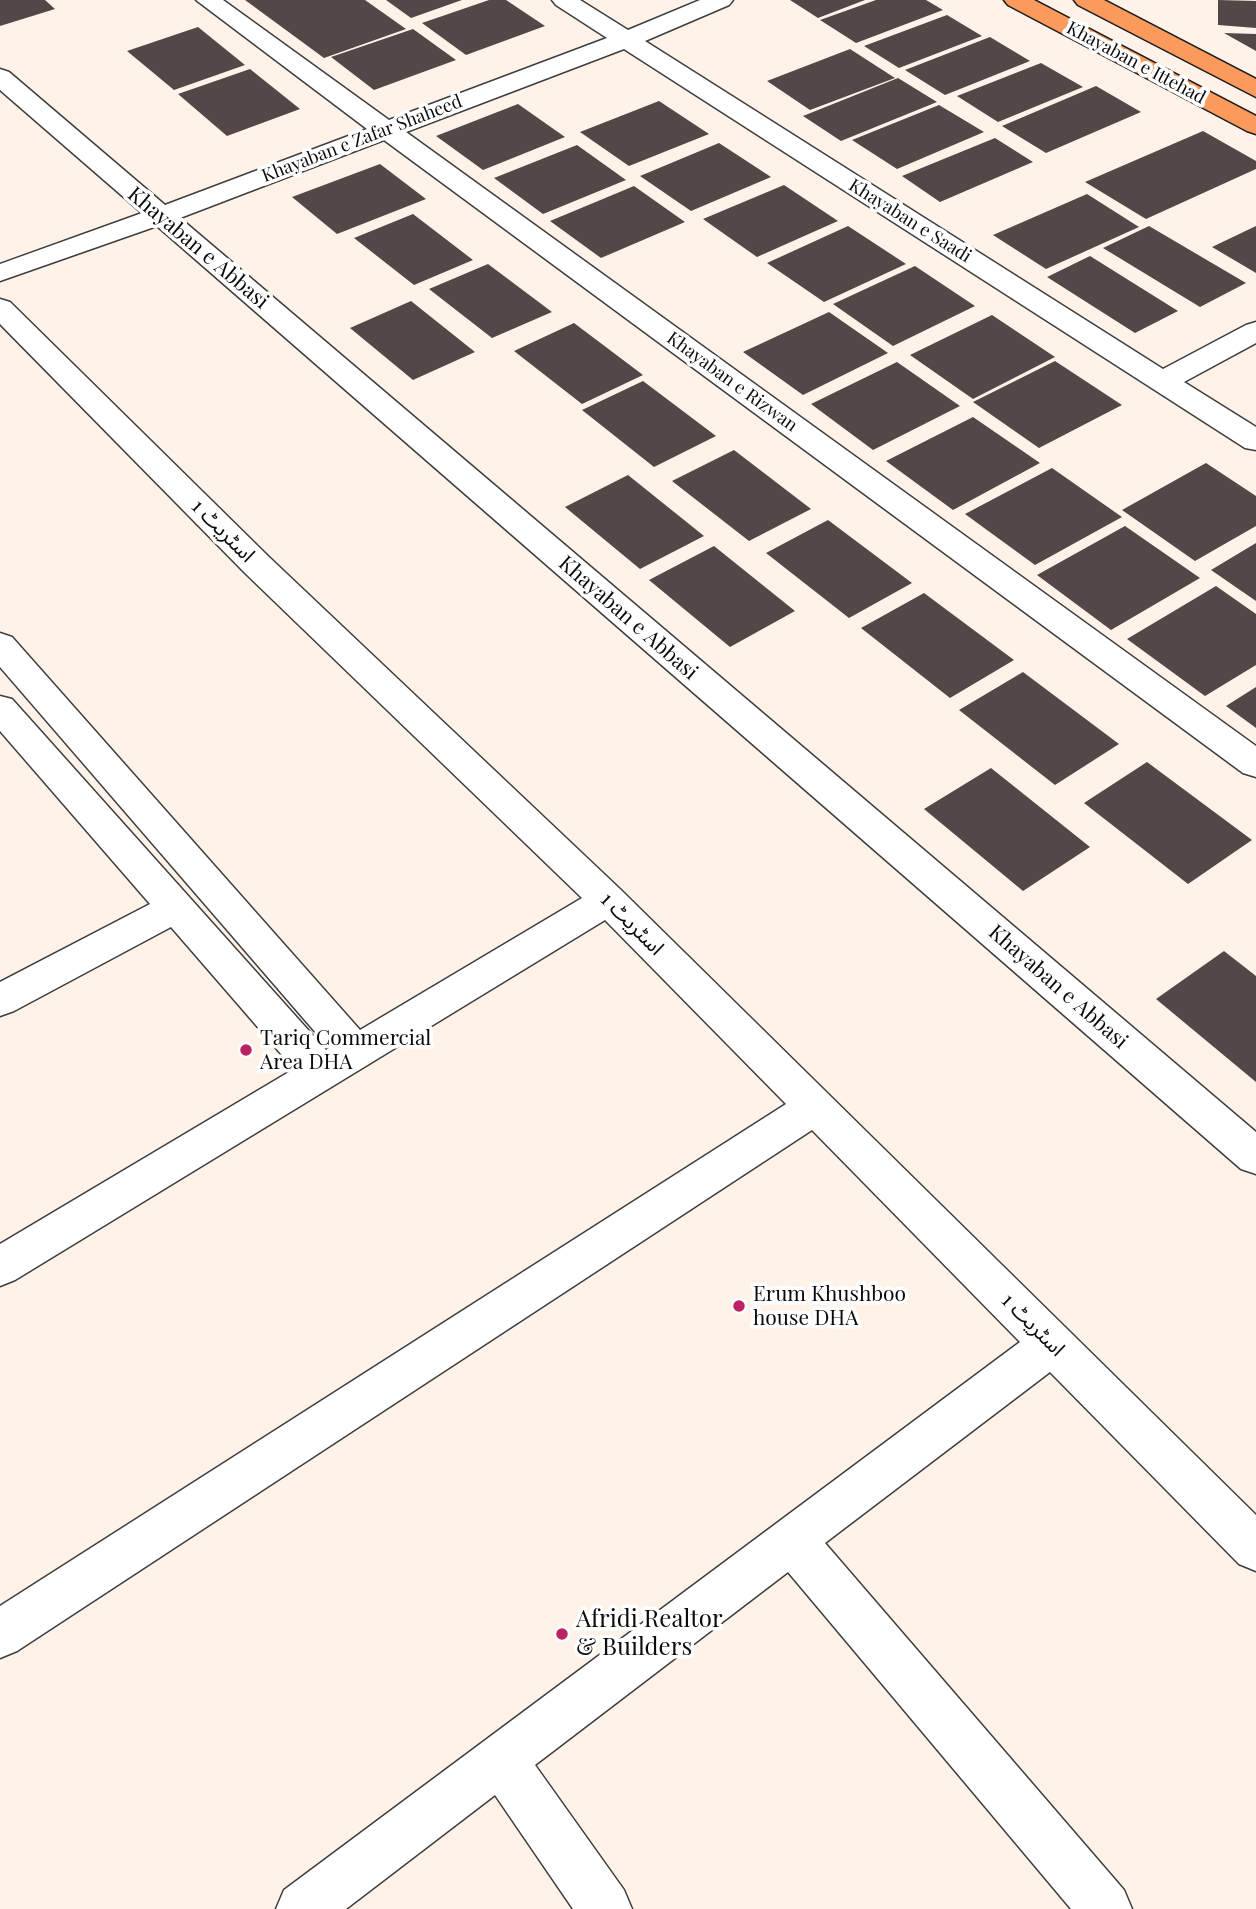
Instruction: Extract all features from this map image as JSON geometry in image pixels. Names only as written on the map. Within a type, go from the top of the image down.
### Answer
[{"type":"main road","name":"Khayaban e Ittehad","points":[[1016,0],[1256,126]]},
{"type":"main road","name":"Khayaban e Ittehad","points":[[1086,0],[1256,89]]},
{"type":"street","name":"Khayaban e Rizwan","points":[[208,0],[1256,764]]},
{"type":"street","name":"Khayaban e Saadi","points":[[564,0],[586,27],[625,40],[1256,441]]},
{"type":"street","name":"Khayaban e Zafar Shaheed","points":[[0,273],[144,206],[366,117],[625,40],[721,0]]},
{"type":"street","points":[[586,27],[632,9]]},
{"type":"street","name":"Khayaban e Abbasi","points":[[0,77],[144,206],[1256,1157]]},
{"type":"street","points":[[0,249],[144,206]]},
{"type":"street","name":"اسٹریٹ 1","points":[[0,309],[257,565],[608,900],[1256,1548]]},
{"type":"street","points":[[1163,381],[1256,331]]},
{"type":"street","points":[[0,645],[357,1053]]},
{"type":"street","points":[[0,708],[16,752],[175,908],[323,1074]]},
{"type":"street","points":[[0,1266],[608,900]]},
{"type":"street","points":[[0,1000],[175,908]]},
{"type":"street","points":[[0,1634],[815,1107]]},
{"type":"street","points":[[303,1909],[1052,1344]]},
{"type":"street","points":[[793,1541],[1105,1909]]},
{"type":"street","points":[[501,1760],[605,1909]]},
{"type":"building","points":[[0,0],[45,0],[55,9],[0,26]]},
{"type":"building","points":[[245,0],[365,0],[406,29],[324,58]]},
{"type":"building","points":[[386,0],[462,0],[411,18]]},
{"type":"building","points":[[489,0],[506,0],[545,26],[466,55],[422,23]]},
{"type":"building","points":[[790,0],[865,0],[818,18]]},
{"type":"building","points":[[876,0],[926,0],[943,10],[856,43],[820,20]]},
{"type":"building","points":[[1218,0],[1256,1],[1256,28],[1218,25]]},
{"type":"building","points":[[947,15],[982,36],[899,68],[864,46]]},
{"type":"building","points":[[198,27],[245,65],[174,90],[127,51]]},
{"type":"building","points":[[413,29],[456,60],[374,90],[331,57]]},
{"type":"building","points":[[1224,33],[1256,34],[1256,51]]},
{"type":"building","points":[[990,37],[1030,61],[945,95],[905,70]]},
{"type":"building","points":[[850,49],[895,78],[810,110],[767,81]]},
{"type":"building","points":[[1041,63],[1083,87],[998,122],[957,96]]},
{"type":"building","points":[[250,69],[300,109],[227,136],[178,94]]},
{"type":"building","points":[[898,78],[937,102],[841,141],[803,116]]},
{"type":"building","points":[[1096,86],[1141,112],[1046,153],[1002,126]]},
{"type":"building","points":[[659,101],[709,134],[629,166],[580,132]]},
{"type":"building","points":[[518,104],[565,137],[483,170],[436,136]]},
{"type":"building","points":[[939,105],[984,132],[897,169],[852,140]]},
{"type":"building","points":[[1203,131],[1256,161],[1256,169],[1146,219],[1085,182]]},
{"type":"building","points":[[995,138],[1033,162],[940,202],[902,176]]},
{"type":"building","points":[[719,143],[771,177],[691,211],[640,176]]},
{"type":"building","points":[[577,145],[626,180],[543,214],[494,178]]},
{"type":"building","points":[[380,164],[426,199],[337,234],[292,197]]},
{"type":"building","points":[[784,185],[838,221],[757,257],[703,219]]},
{"type":"building","points":[[634,186],[685,222],[601,258],[550,221]]},
{"type":"building","points":[[1087,194],[1139,227],[1046,269],[993,235]]},
{"type":"building","points":[[413,214],[473,260],[414,285],[354,238]]},
{"type":"building","points":[[848,226],[906,264],[824,302],[767,263]]},
{"type":"building","points":[[1149,226],[1246,283],[1200,307],[1103,248]]},
{"type":"building","points":[[1256,226],[1256,273],[1212,247]]},
{"type":"building","points":[[1090,256],[1178,311],[1135,333],[1047,277]]},
{"type":"building","points":[[488,264],[552,312],[492,338],[429,289]]},
{"type":"building","points":[[915,266],[975,306],[893,346],[833,304]]},
{"type":"building","points":[[411,301],[475,352],[413,380],[350,328]]},
{"type":"building","points":[[829,312],[888,353],[803,395],[743,352]]},
{"type":"building","points":[[992,315],[1055,357],[973,399],[910,355]]},
{"type":"building","points":[[574,323],[643,375],[582,404],[514,351]]},
{"type":"building","points":[[1055,361],[1122,405],[1039,448],[973,402]]},
{"type":"building","points":[[897,362],[960,406],[873,450],[811,404]]},
{"type":"building","points":[[643,381],[716,436],[654,467],[582,410]]},
{"type":"building","points":[[973,417],[1040,463],[953,510],[886,461]]},
{"type":"building","points":[[734,450],[811,509],[749,541],[672,481]]},
{"type":"building","points":[[1206,463],[1256,496],[1256,526],[1195,561],[1122,510]]},
{"type":"building","points":[[1052,468],[1122,517],[1035,565],[965,514]]},
{"type":"building","points":[[628,475],[704,536],[640,569],[565,507]]},
{"type":"building","points":[[828,520],[912,583],[849,618],[766,553]]},
{"type":"building","points":[[1125,526],[1200,578],[1111,630],[1037,575]]},
{"type":"building","points":[[1256,543],[1256,601],[1211,570]]},
{"type":"building","points":[[714,546],[795,611],[730,647],[649,580]]},
{"type":"building","points":[[1216,586],[1256,614],[1256,665],[1205,696],[1127,639]]},
{"type":"building","points":[[924,593],[1014,660],[950,698],[861,628]]},
{"type":"building","points":[[1023,672],[1119,744],[1055,785],[959,710]]},
{"type":"building","points":[[1256,687],[1256,728],[1226,706]]},
{"type":"building","points":[[1147,762],[1252,840],[1188,884],[1084,803]]},
{"type":"building","points":[[991,768],[1090,847],[1023,891],[924,809]]},
{"type":"building","points":[[1224,951],[1256,976],[1256,1082],[1156,999]]},
{"type":"place","name":"Tariq Commercial Area DHA","points":[[246,1050]]},
{"type":"place","name":"Erum Khushboo house DHA","points":[[739,1306]]},
{"type":"place","name":"Afridi Realtor & Builders","points":[[562,1634]]}]
